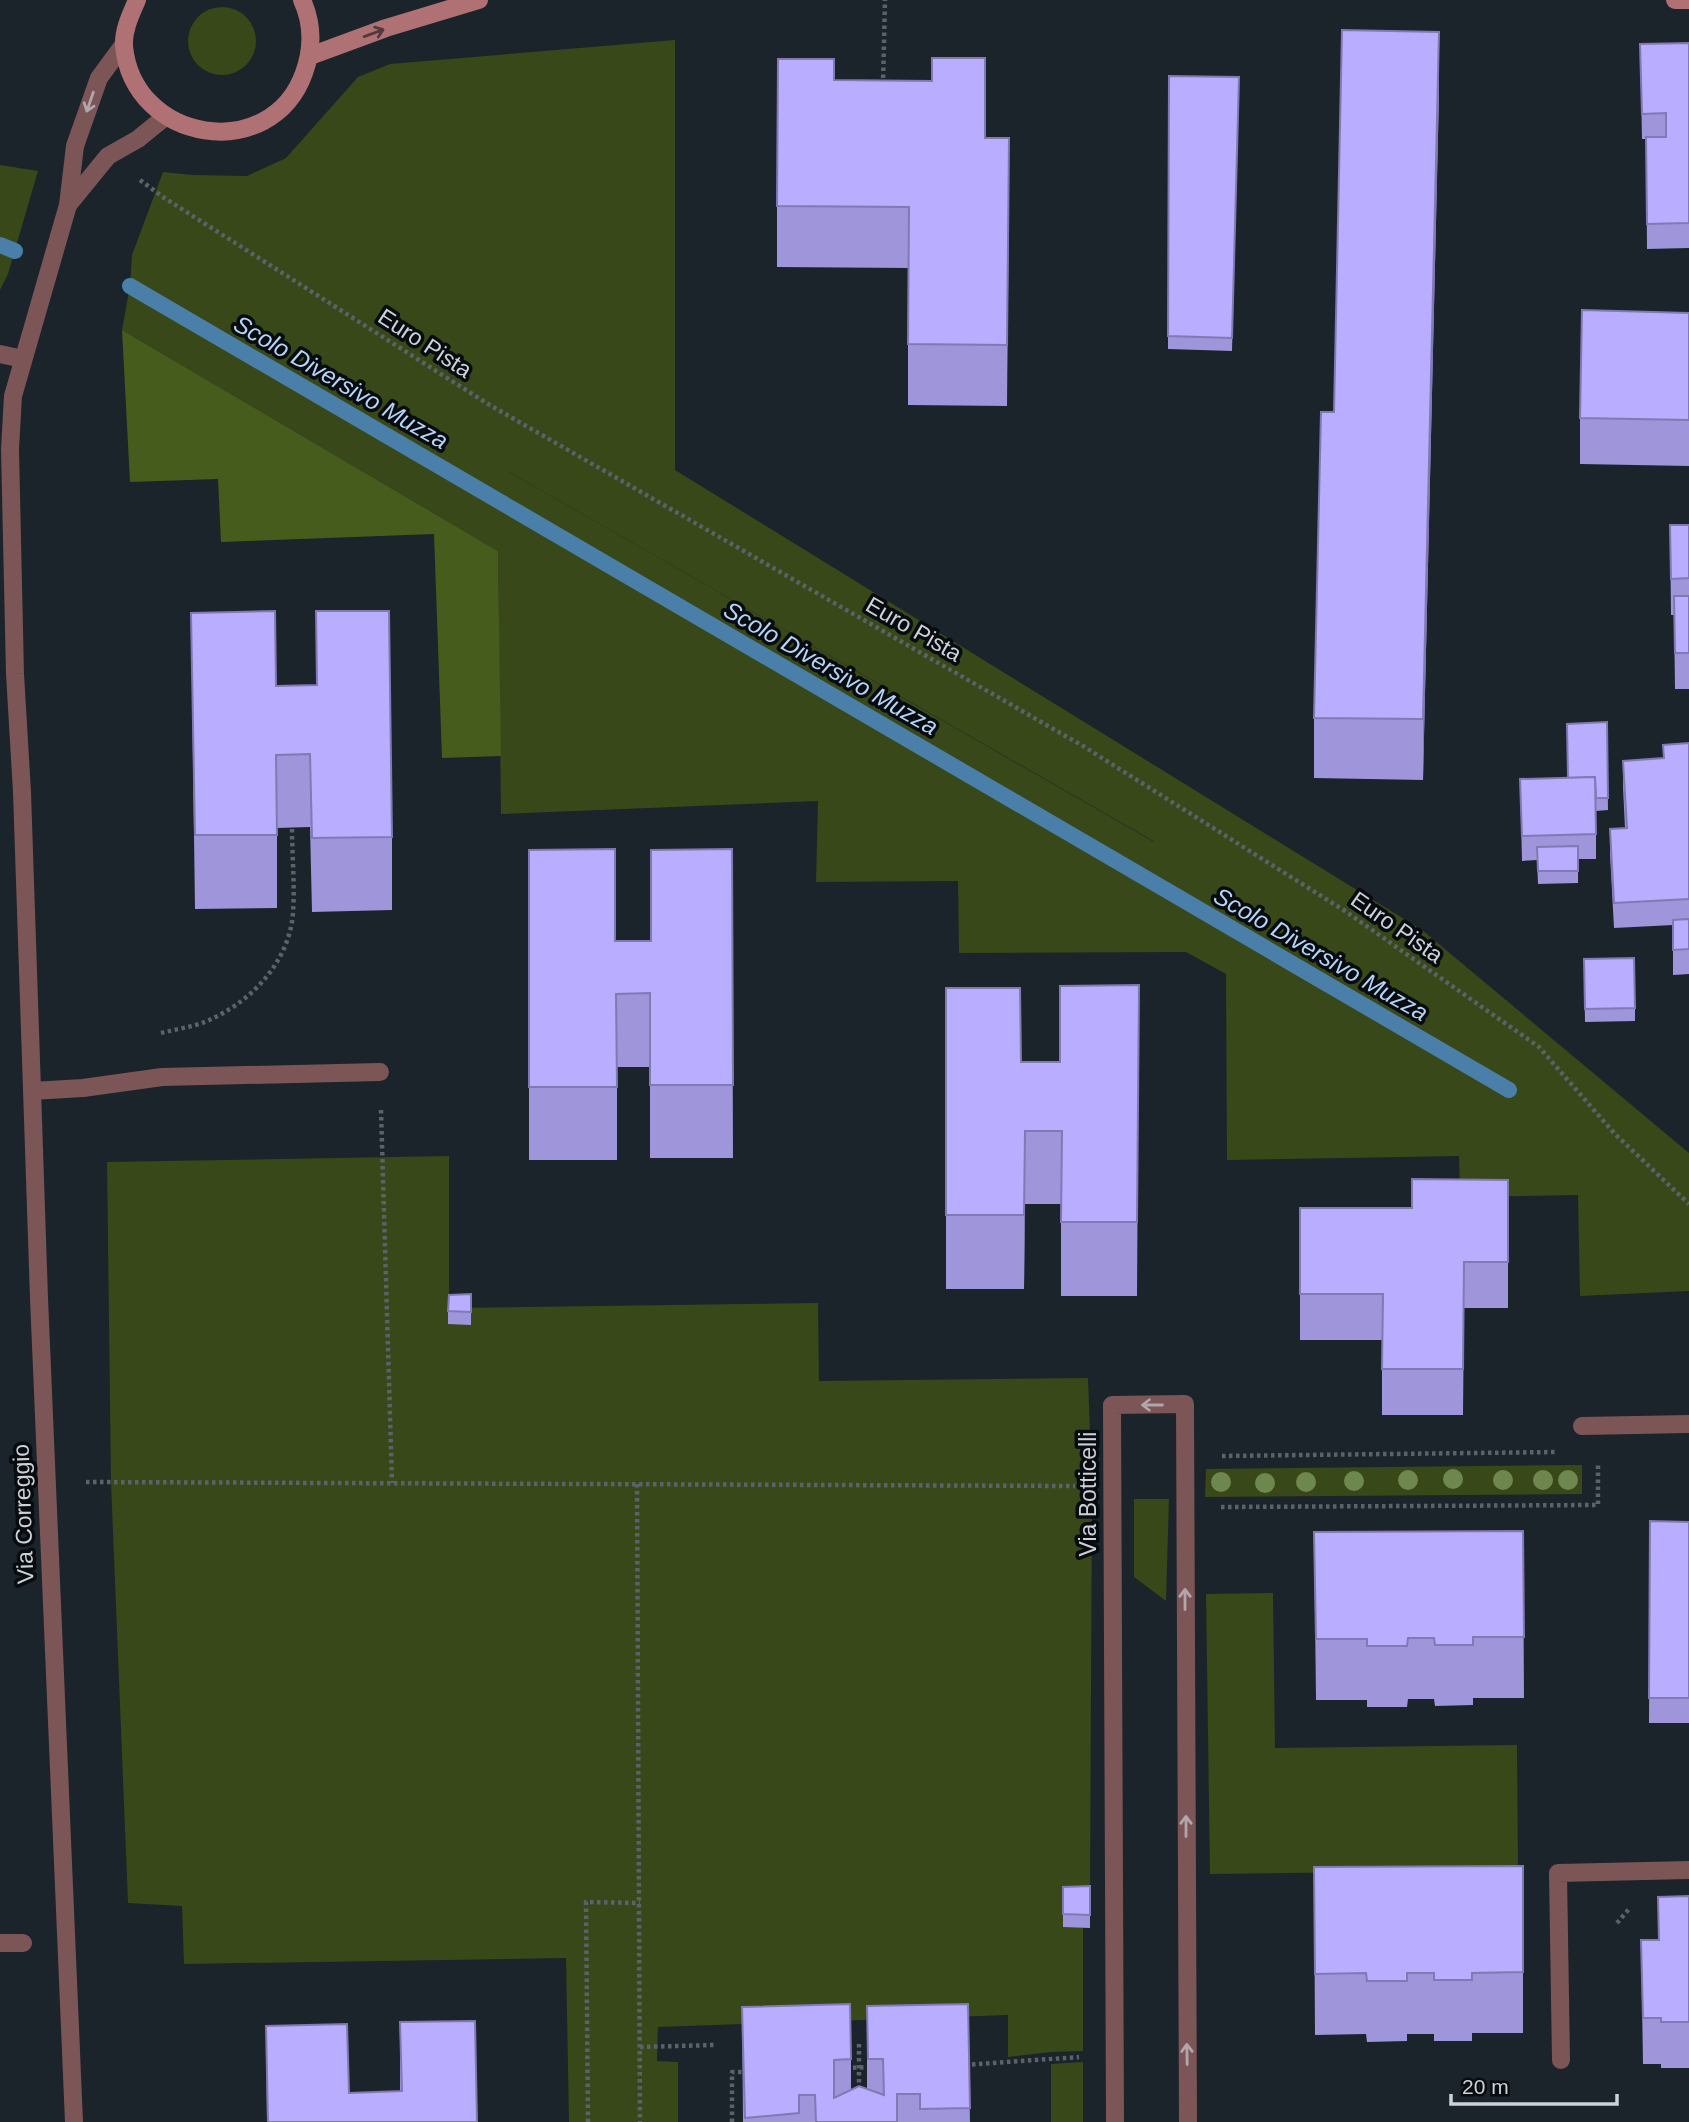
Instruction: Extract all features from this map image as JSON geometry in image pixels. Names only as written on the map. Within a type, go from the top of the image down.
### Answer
[{"type":"main road","points":[[137,0],[128,21],[124,44],[130,73],[144,98],[165,117],[194,129],[224,132],[254,125],[280,109],[300,85],[310,56],[311,29],[302,0]]},
{"type":"main road","points":[[310,56],[479,0]]},
{"type":"main road","points":[[1675,0],[1689,0]]},
{"type":"street","points":[[68,205],[75,146],[99,78],[124,44]]},
{"type":"street","points":[[68,205],[108,156],[138,139],[165,117]]},
{"type":"street","name":"Via Correggio","points":[[68,205],[13,396],[10,449],[15,674],[74,2122]]},
{"type":"street","points":[[0,354],[23,359]]},
{"type":"street","points":[[32,1091],[83,1088],[162,1077],[380,1072]]},
{"type":"street","name":"Via Botticelli","points":[[1115,2122],[1112,1405],[1185,1404],[1188,2122]]},
{"type":"street","points":[[1582,1426],[1689,1424]]},
{"type":"street","points":[[1561,2060],[1558,1873],[1689,1870]]},
{"type":"street","points":[[0,1943],[23,1943]]},
{"type":"path","points":[[883,90],[885,0]]},
{"type":"path","name":"Euro Pista","points":[[108,156],[163,197],[488,404],[1083,746],[1345,911],[1539,1047],[1614,1133],[1689,1205]]},
{"type":"path","points":[[160,1033],[206,1021],[242,1002],[281,959],[293,916],[292,828]]},
{"type":"path","points":[[380,1072],[392,1483]]},
{"type":"path","points":[[1185,1507],[1598,1505],[1598,1451]]},
{"type":"path","points":[[1186,1457],[1557,1452]]},
{"type":"path","points":[[47,1482],[1078,1486]]},
{"type":"path","points":[[637,1485],[640,2122]]},
{"type":"path","points":[[588,2122],[586,1902],[640,1903]]},
{"type":"path","points":[[859,2043],[859,2095]]},
{"type":"path","points":[[640,2047],[714,2045]]},
{"type":"path","points":[[956,2065],[1114,2056]]},
{"type":"path","points":[[834,2068],[873,2067]]},
{"type":"path","points":[[732,2122],[732,2072],[757,2071]]},
{"type":"green space","points":[[215,7],[229,7],[241,12],[251,22],[256,41],[251,60],[241,70],[229,75],[215,75],[203,70],[193,60],[188,48],[188,34],[193,22],[203,12]]},
{"type":"green space","points":[[675,40],[675,470],[1422,930],[1689,1153],[1689,1291],[1580,1296],[1578,1195],[1460,1197],[1459,1156],[1227,1160],[1226,974],[1186,952],[959,953],[958,881],[816,882],[818,801],[501,814],[498,551],[122,330],[130,286],[132,255],[163,172],[247,176],[286,158],[358,77],[390,64]],"holes":[[[265,332],[1155,842],[1154,842]]]},
{"type":"green space","points":[[0,165],[38,171],[8,274],[0,290]]},
{"type":"green space","points":[[122,330],[498,551],[501,756],[442,758],[434,534],[221,542],[218,479],[130,482]]},
{"type":"green space","points":[[449,1156],[449,1308],[818,1303],[819,1381],[1088,1378],[1092,1487],[1090,1899],[1063,1927],[1083,1927],[1083,2051],[1008,2057],[1008,2015],[658,2027],[657,2061],[678,2062],[678,2122],[569,2122],[566,1958],[184,1964],[182,1906],[128,1903],[111,1482],[107,1162]]},
{"type":"green space","points":[[1582,1465],[1582,1494],[1205,1497],[1206,1469]]},
{"type":"green space","points":[[1134,1499],[1169,1499],[1166,1601],[1134,1577]]},
{"type":"green space","points":[[1273,1593],[1275,1748],[1517,1745],[1518,1870],[1210,1874],[1206,1594]]},
{"type":"green space","points":[[1083,2062],[1083,2122],[1051,2122],[1051,2064]]},
{"type":"building","points":[[1342,30],[1439,32],[1423,719],[1314,718],[1321,412],[1334,412]]},
{"type":"building","points":[[1689,43],[1689,223],[1647,224],[1646,137],[1666,137],[1666,113],[1642,114],[1640,44]]},
{"type":"building","points":[[932,58],[985,58],[985,138],[1009,138],[1007,345],[908,344],[909,207],[777,206],[778,59],[834,59],[834,80],[932,81]]},
{"type":"building","points":[[1169,76],[1239,77],[1232,338],[1168,336]]},
{"type":"building","points":[[1582,310],[1689,313],[1689,420],[1580,418]]},
{"type":"building","points":[[1670,525],[1689,525],[1689,578],[1671,579]]},
{"type":"building","points":[[1674,596],[1689,596],[1689,653],[1675,653]]},
{"type":"building","points":[[275,611],[276,686],[317,685],[316,611],[389,611],[392,837],[312,838],[310,754],[276,755],[277,835],[195,835],[191,613]]},
{"type":"building","points":[[1607,722],[1608,798],[1596,798],[1595,777],[1568,778],[1567,724]]},
{"type":"building","points":[[1689,743],[1689,899],[1614,903],[1610,829],[1627,828],[1623,761],[1664,758],[1663,745]]},
{"type":"building","points":[[1595,777],[1596,834],[1522,836],[1520,779]]},
{"type":"building","points":[[1578,846],[1578,871],[1538,871],[1537,847]]},
{"type":"building","points":[[615,849],[615,941],[651,941],[651,850],[732,849],[733,1085],[650,1085],[650,993],[616,994],[617,1087],[529,1087],[529,850]]},
{"type":"building","points":[[1689,919],[1689,949],[1673,950],[1673,920]]},
{"type":"building","points":[[1634,958],[1635,1008],[1585,1009],[1584,959]]},
{"type":"building","points":[[1139,985],[1137,1222],[1061,1222],[1062,1131],[1025,1131],[1024,1215],[946,1215],[946,988],[1020,988],[1021,1062],[1060,1062],[1060,986]]},
{"type":"building","points":[[1412,1179],[1508,1180],[1508,1262],[1464,1262],[1463,1369],[1382,1369],[1383,1294],[1300,1294],[1300,1208],[1412,1208]]},
{"type":"building","points":[[471,1294],[471,1312],[448,1311],[449,1295]]},
{"type":"building","points":[[1650,1521],[1689,1522],[1689,1698],[1649,1698]]},
{"type":"building","points":[[1523,1531],[1524,1637],[1473,1637],[1473,1645],[1435,1645],[1434,1638],[1408,1638],[1407,1646],[1367,1646],[1367,1639],[1316,1639],[1314,1532]]},
{"type":"building","points":[[1523,1866],[1523,1972],[1472,1973],[1472,1980],[1434,1980],[1434,1973],[1407,1973],[1407,1981],[1367,1981],[1366,1973],[1315,1974],[1314,1867]]},
{"type":"building","points":[[1090,1886],[1090,1915],[1063,1914],[1063,1887]]},
{"type":"building","points":[[1689,1896],[1689,2022],[1661,2022],[1661,2018],[1643,2018],[1641,1940],[1659,1940],[1658,1897]]},
{"type":"building","points":[[850,2004],[851,2059],[834,2060],[834,2098],[859,2086],[884,2095],[883,2059],[868,2059],[867,2006],[968,2004],[970,2108],[920,2109],[920,2094],[897,2094],[897,2122],[816,2122],[815,2095],[799,2095],[799,2113],[745,2118],[742,2007]]},
{"type":"building","points":[[475,2021],[477,2122],[268,2122],[266,2026],[347,2024],[349,2093],[402,2091],[400,2022]]},
{"type":"waterway","name":"Scolo Diversivo Muzza","points":[[0,245],[15,251]]},
{"type":"waterway","name":"Scolo Diversivo Muzza","points":[[130,286],[1509,1090]]}]
